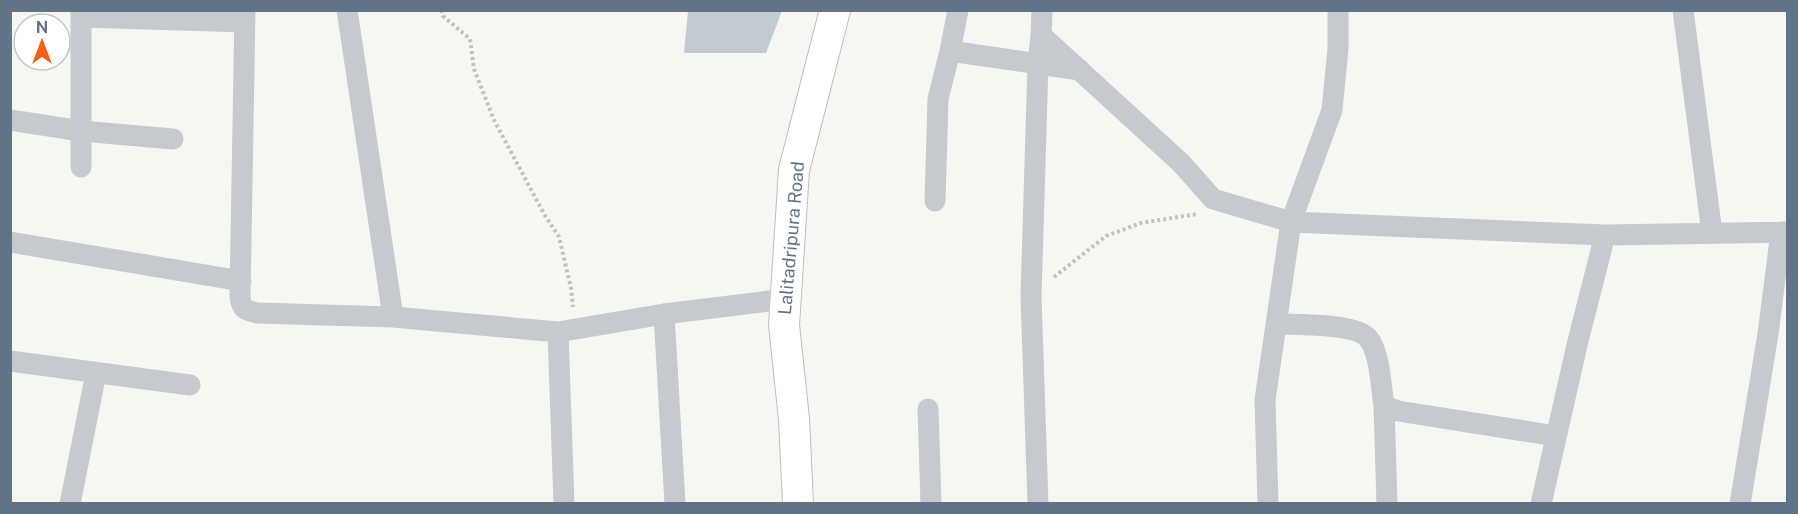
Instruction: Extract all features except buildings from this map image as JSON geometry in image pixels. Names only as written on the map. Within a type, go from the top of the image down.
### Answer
[{"type":"street","points":[[347,10],[393,317]]},
{"type":"street","name":"Lalitadripura Road","points":[[798,504],[794,419],[784,312],[794,170],[835,10]]},
{"type":"street","points":[[935,201],[938,99],[958,10]]},
{"type":"street","points":[[1038,504],[1031,296],[1038,64],[1042,10]]},
{"type":"street","points":[[1268,504],[1265,400],[1291,222],[1332,110],[1338,49],[1338,10]]},
{"type":"street","points":[[1683,10],[1712,233]]},
{"type":"street","points":[[81,167],[81,14],[245,16],[241,306],[245,310],[257,313],[393,317],[567,330],[663,314],[784,312]]},
{"type":"street","points":[[1041,34],[1181,163],[1213,199],[1291,222],[1605,235],[1784,232],[1740,504]]},
{"type":"street","points":[[950,51],[1080,70]]},
{"type":"street","points":[[10,120],[81,131],[173,139]]},
{"type":"street","points":[[1541,504],[1576,345],[1605,235]]},
{"type":"street","points":[[10,242],[241,281]]},
{"type":"street","points":[[663,314],[675,504]]},
{"type":"street","points":[[1276,324],[1340,327],[1362,332],[1369,339],[1376,357],[1384,406],[1387,504]]},
{"type":"street","points":[[564,504],[567,330]]},
{"type":"street","points":[[10,361],[190,385]]},
{"type":"street","points":[[70,504],[96,373]]},
{"type":"street","points":[[1384,406],[1398,411],[1556,436]]},
{"type":"street","points":[[928,409],[931,504]]},
{"type":"path","points":[[441,10],[443,15],[470,39],[474,69],[494,120],[559,237],[571,288],[567,330]]},
{"type":"path","points":[[1031,296],[1106,236],[1141,223],[1195,214],[1230,205]]},
{"type":"shaded area","points":[[688,10],[782,11],[766,53],[684,53]]}]
